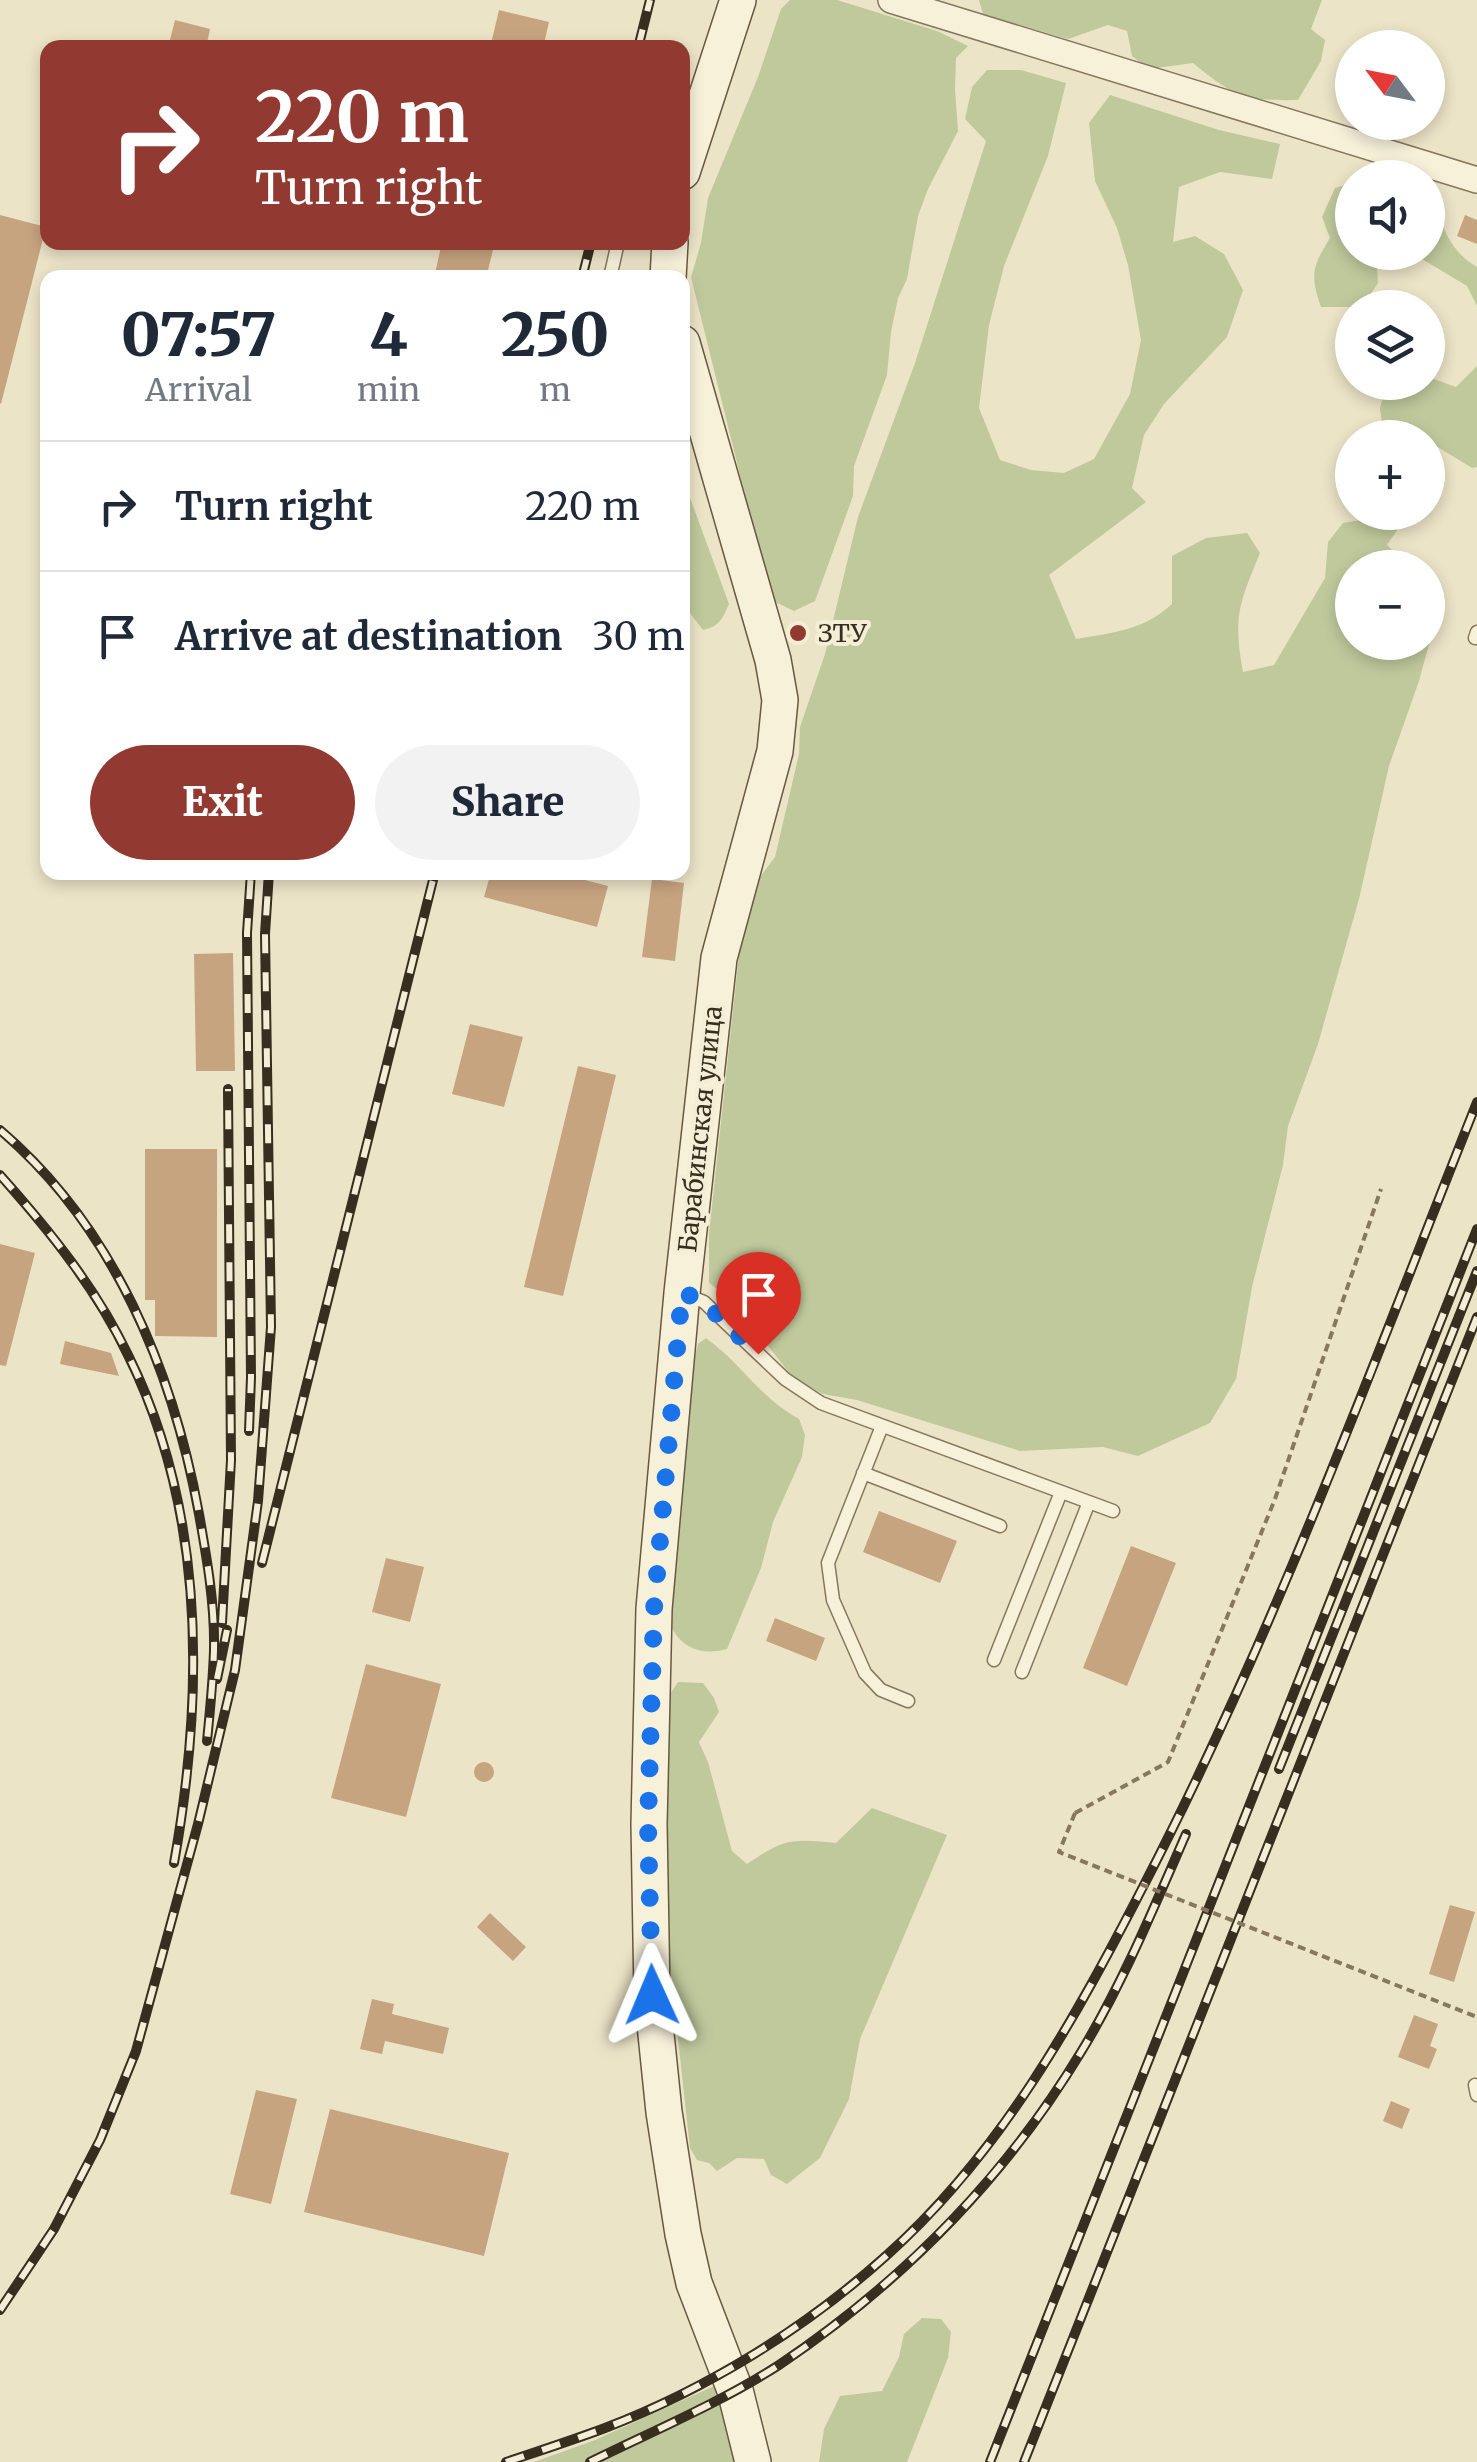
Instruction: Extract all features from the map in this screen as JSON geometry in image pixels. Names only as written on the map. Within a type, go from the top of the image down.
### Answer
[{"type":"main road","points":[[690,147],[738,0]]},
{"type":"main road","name":"Барабинская улица","points":[[690,371],[773,660],[780,700],[775,751],[718,958],[682,1292],[654,1609],[648,1824],[652,1995],[664,2112],[683,2234],[694,2282],[735,2390],[753,2462]]},
{"type":"street","points":[[890,0],[1477,180]]},
{"type":"lane","points":[[682,1292],[704,1302],[785,1380],[821,1403],[1114,1510]]},
{"type":"lane","points":[[882,1426],[828,1563],[833,1600],[865,1672],[881,1690],[908,1701]]},
{"type":"lane","points":[[863,1473],[1000,1526]]},
{"type":"lane","points":[[994,1660],[1061,1492]]},
{"type":"lane","points":[[1022,1672],[1089,1502]]},
{"type":"path","points":[[1381,1189],[1275,1500],[1168,1762],[1075,1813],[1059,1852],[1477,2017]]},
{"type":"green space","points":[[790,0],[837,0],[937,31],[968,46],[956,58],[958,131],[918,216],[907,279],[898,298],[891,332],[887,375],[854,466],[853,496],[815,601],[794,611],[771,600],[691,277],[708,198],[758,77],[781,9]]},
{"type":"green space","points":[[979,0],[1322,0],[1311,29],[1325,40],[1321,61],[1298,100],[1253,98],[1219,83],[1193,63],[1149,69],[1132,56],[1127,31],[1108,25],[1068,39],[983,14]]},
{"type":"green space","points":[[987,70],[1021,70],[1066,83],[1048,156],[1004,266],[989,325],[979,408],[1000,460],[1031,470],[1064,473],[1094,459],[1130,394],[1141,340],[1128,265],[1117,228],[1095,181],[1089,123],[1110,95],[1219,130],[1280,144],[1272,179],[1220,172],[1179,187],[1173,242],[1195,236],[1224,254],[1243,290],[1227,337],[1164,404],[1144,435],[1132,488],[1146,502],[1049,575],[1076,639],[1150,620],[1172,604],[1172,556],[1206,538],[1247,533],[1260,553],[1238,624],[1243,672],[1274,665],[1325,578],[1328,542],[1337,530],[1397,530],[1387,545],[1392,550],[1335,550],[1335,660],[1425,660],[1389,766],[1359,899],[1318,1044],[1288,1126],[1236,1379],[1210,1423],[1138,1456],[1103,1447],[1020,1451],[857,1400],[823,1394],[794,1379],[731,1299],[709,1283],[709,1234],[743,917],[760,877],[775,857],[799,754],[800,727],[825,654],[858,517],[915,363],[986,141],[965,119],[972,87]]},
{"type":"green space","points":[[1335,188],[1335,270],[1377,270],[1378,283],[1373,290],[1335,290],[1335,307],[1321,307],[1315,287],[1319,257],[1330,238],[1322,217]]},
{"type":"green space","points":[[1445,230],[1462,256],[1477,267],[1477,306],[1467,286],[1440,270],[1445,270]]},
{"type":"green space","points":[[1477,366],[1477,467],[1472,468],[1445,451],[1445,420],[1382,420],[1382,400],[1445,400],[1445,383],[1456,387]]},
{"type":"green space","points":[[690,498],[729,604],[720,621],[703,630],[690,613]]},
{"type":"green space","points":[[706,1338],[773,1401],[799,1419],[805,1435],[802,1457],[773,1522],[761,1568],[727,1649],[711,1652],[690,1647],[673,1630],[667,1582],[692,1367],[698,1344]]},
{"type":"green space","points":[[678,1682],[703,1683],[714,1698],[719,1712],[699,1742],[732,1851],[747,1864],[789,1842],[836,1843],[872,1808],[947,1835],[860,2039],[849,2099],[820,2158],[787,2184],[771,2175],[764,2159],[737,2158],[717,2171],[709,2163],[697,2160],[690,2148],[659,1866],[660,1709]]},
{"type":"green space","points":[[922,2318],[941,2319],[951,2332],[948,2358],[907,2462],[819,2462],[824,2429],[840,2396],[882,2391],[899,2357],[904,2334]]},
{"type":"green space","points":[[714,2386],[730,2422],[741,2462],[534,2462],[595,2440]]},
{"type":"building","points":[[499,10],[549,22],[545,40],[492,40]]},
{"type":"building","points":[[175,20],[210,29],[208,40],[170,40]]},
{"type":"building","points":[[0,215],[40,225],[40,250],[0,403]]},
{"type":"building","points":[[1465,215],[1477,220],[1477,244],[1457,236]]},
{"type":"building","points":[[440,250],[493,250],[488,270],[436,270]]},
{"type":"building","points":[[489,880],[585,880],[608,886],[597,927],[484,897]]},
{"type":"building","points":[[652,880],[684,883],[675,961],[642,957]]},
{"type":"building","points":[[233,953],[235,1071],[196,1071],[194,954]]},
{"type":"building","points":[[470,1024],[523,1037],[504,1107],[452,1094]]},
{"type":"building","points":[[578,1066],[616,1075],[563,1296],[524,1287]]},
{"type":"building","points":[[145,1149],[217,1149],[217,1337],[155,1336],[155,1300],[145,1300]]},
{"type":"building","points":[[0,1244],[35,1253],[6,1366],[0,1365]]},
{"type":"building","points":[[65,1341],[111,1353],[119,1376],[60,1364]]},
{"type":"building","points":[[879,1511],[957,1541],[940,1583],[863,1552]]},
{"type":"building","points":[[1131,1546],[1176,1563],[1127,1686],[1083,1668]]},
{"type":"building","points":[[386,1558],[424,1567],[410,1622],[372,1612]]},
{"type":"building","points":[[775,1618],[825,1638],[816,1661],[766,1641]]},
{"type":"building","points":[[366,1664],[441,1684],[406,1817],[331,1798]]},
{"type":"building","points":[[484,1762],[494,1772],[484,1782],[474,1772]]},
{"type":"building","points":[[1450,1905],[1475,1912],[1454,1982],[1429,1974]]},
{"type":"building","points":[[490,1913],[526,1947],[513,1961],[477,1927]]},
{"type":"building","points":[[372,1999],[394,2004],[392,2014],[449,2028],[443,2054],[385,2041],[382,2054],[360,2049]]},
{"type":"building","points":[[1414,2015],[1438,2024],[1430,2046],[1437,2049],[1429,2069],[1398,2057]]},
{"type":"building","points":[[256,2090],[297,2099],[271,2204],[230,2194]]},
{"type":"building","points":[[1391,2101],[1410,2109],[1402,2129],[1383,2121]]},
{"type":"building","points":[[330,2109],[509,2153],[484,2256],[304,2212]]},
{"type":"railway","points":[[640,40],[650,0]]},
{"type":"railway","points":[[584,270],[589,250]]},
{"type":"railway","points":[[249,1431],[247,933],[250,880]]},
{"type":"railway","points":[[0,2310],[54,2229],[100,2140],[136,2051],[235,1670],[258,1501],[271,1327],[265,934],[268,880]]},
{"type":"railway","points":[[262,1563],[433,880]]},
{"type":"railway","points":[[222,1623],[231,1460],[228,1089]]},
{"type":"railway","points":[[506,2462],[593,2432],[681,2395],[789,2332],[887,2255],[966,2173],[1001,2128],[1091,1984],[1145,1883],[1237,1692],[1321,1497],[1477,1102]]},
{"type":"railway","points":[[0,1130],[40,1168],[106,1256],[155,1355],[173,1407],[199,1514],[212,1599],[214,1650],[207,1741]]},
{"type":"railway","points":[[0,1175],[70,1260],[115,1330],[154,1415],[172,1477],[185,1540],[193,1670],[184,1799],[174,1863]]},
{"type":"railway","points":[[990,2462],[1477,1229]]},
{"type":"railway","points":[[1279,1769],[1477,1271]]},
{"type":"railway","points":[[1024,2462],[1477,1317]]},
{"type":"railway","points":[[217,1679],[227,1630]]},
{"type":"railway","points":[[590,2462],[710,2404],[779,2365],[867,2299],[947,2225],[1019,2143],[1081,2052],[1124,1972],[1186,1834]]},
{"type":"place","name":"ЗТУ","points":[[798,633]]},
{"type":"route","points":[[652,1995],[648,1824],[654,1609],[682,1292],[704,1302],[758,1354]]}]
